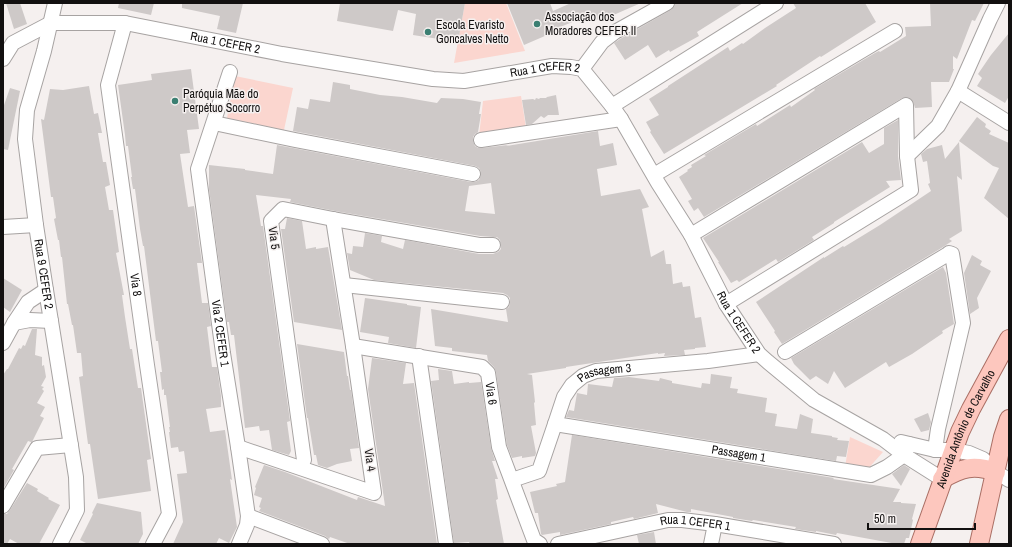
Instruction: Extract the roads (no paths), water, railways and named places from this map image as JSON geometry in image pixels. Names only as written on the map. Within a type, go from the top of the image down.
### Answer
[{"type":"main road","name":"Avenida Antônio de Carvalho","points":[[920,544],[960,432],[1009,339]]},
{"type":"main road","points":[[979,544],[1002,476],[1003,437],[1009,419]]},
{"type":"main road","points":[[942,479],[964,469],[975,467],[985,468],[1002,476]]},
{"type":"street","name":"Rua 9 CEFER 2","points":[[55,3],[27,110],[25,139],[36,226],[76,477],[77,510],[60,544]]},
{"type":"street","points":[[582,69],[602,42],[615,32],[667,3]]},
{"type":"street","points":[[612,106],[776,3]]},
{"type":"street","points":[[907,156],[938,126],[958,91],[998,3]]},
{"type":"street","name":"Rua 1 CEFER 2","points":[[51,23],[125,24],[282,54],[433,79],[464,81],[552,66],[582,69],[612,106],[621,120],[691,235],[726,304],[759,354],[814,400],[883,439],[906,450],[942,479]]},
{"type":"street","points":[[3,59],[8,39],[51,23]]},
{"type":"street","name":"Via 8","points":[[125,24],[108,85],[146,365],[169,514],[153,544]]},
{"type":"street","points":[[654,175],[895,31]]},
{"type":"street","name":"Via 2 CEFER 1","points":[[230,72],[198,169],[223,353],[248,516],[247,525],[238,544]]},
{"type":"street","points":[[958,91],[1009,123]]},
{"type":"street","points":[[691,235],[906,105],[907,156],[911,190],[726,304]]},
{"type":"street","points":[[481,140],[596,122],[621,120]]},
{"type":"street","points":[[214,123],[473,174]]},
{"type":"street","name":"Via 5","points":[[304,460],[272,221],[283,209],[333,219],[479,244],[493,245]]},
{"type":"street","name":"Via 4","points":[[238,447],[374,493],[333,219]]},
{"type":"street","points":[[3,227],[36,226]]},
{"type":"street","points":[[785,352],[951,253],[953,255],[963,323],[938,429],[935,450]]},
{"type":"street","points":[[344,285],[502,302]]},
{"type":"street","points":[[3,343],[28,302],[46,290]]},
{"type":"street","points":[[14,323],[30,320],[51,321]]},
{"type":"street","name":"Via 6","points":[[353,346],[482,367],[488,373],[499,446],[534,540],[540,544]]},
{"type":"street","name":"Passagem 3","points":[[512,480],[539,471],[564,396],[572,385],[583,376],[596,371],[708,362],[759,354]]},
{"type":"street","points":[[419,356],[446,544]]},
{"type":"street","name":"Passagem 1","points":[[555,424],[871,475],[887,467],[906,450]]},
{"type":"street","points":[[3,506],[37,448],[71,445]]},
{"type":"street","name":"Rua 1 CEFER 2","points":[[906,450],[953,450],[969,453],[983,459],[1002,476]]},
{"type":"street","points":[[248,516],[322,544]]},
{"type":"street","name":"Rua 1 CEFER 1","points":[[558,544],[668,520],[715,524],[777,539],[834,544]]},
{"type":"street","points":[[711,544],[715,524]]},
{"type":"place","name":"Associação dos Moradores CEFER II","points":[[537,24]]},
{"type":"place","name":"Escola Evaristo Goncalves Netto","points":[[428,32]]},
{"type":"place","name":"Paróquia Mãe do Perpétuo Socorro","points":[[175,101]]}]
